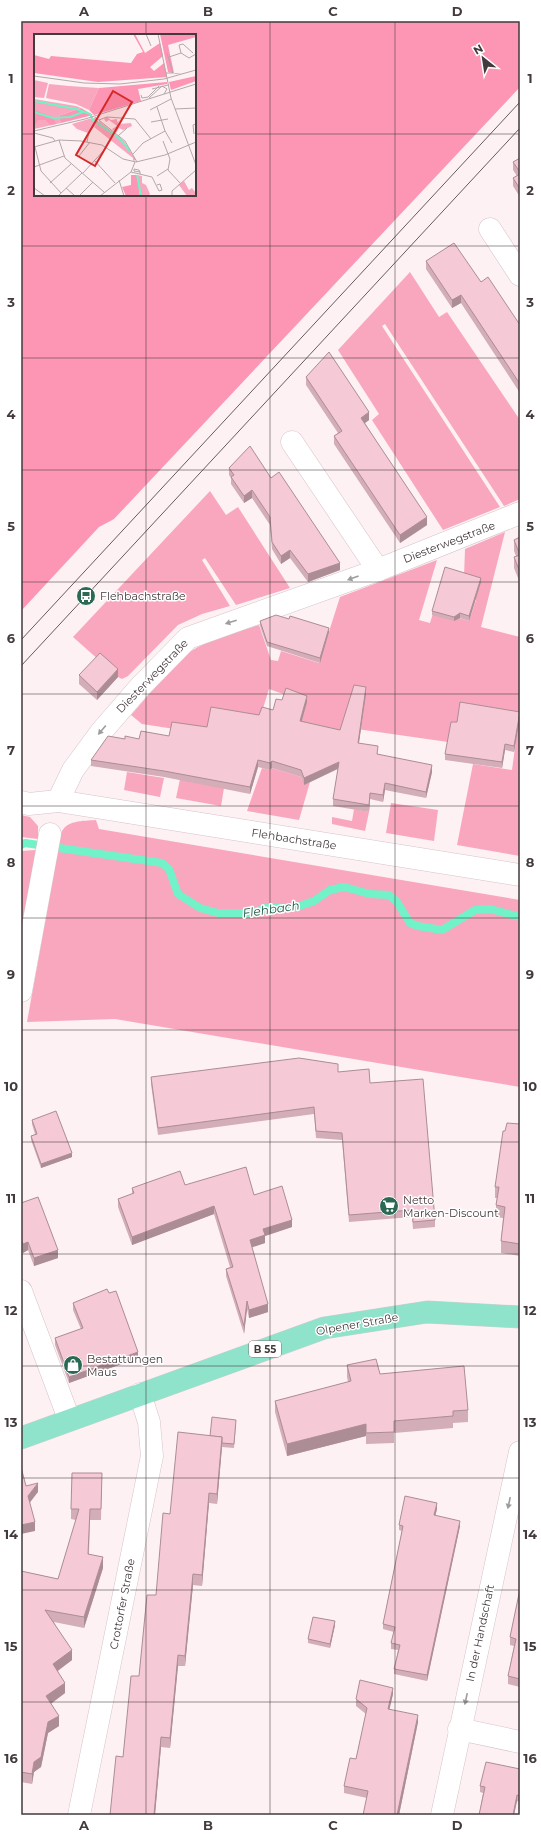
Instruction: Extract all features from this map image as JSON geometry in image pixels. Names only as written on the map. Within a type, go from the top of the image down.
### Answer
[{"type":"main road","name":"Olpener Straße","points":[[21,1438],[69,1419],[324,1328],[427,1312],[520,1317]]},
{"type":"street","points":[[490,229],[520,275]]},
{"type":"street","points":[[292,442],[378,570]]},
{"type":"street","name":"Diesterwegstraße","points":[[58,801],[73,770],[101,732],[140,687],[188,638],[378,570],[520,513]]},
{"type":"street","name":"Flehbachstraße","points":[[21,802],[29,804],[58,801],[520,875]]},
{"type":"street","points":[[21,992],[48,844]]},
{"type":"street","points":[[21,1290],[69,1419]]},
{"type":"street","name":"Crottorfer Straße","points":[[79,1815],[152,1456],[149,1422],[140,1394]]},
{"type":"street","name":"In der Handschaft","points":[[442,1815],[459,1729],[520,1452]]},
{"type":"street","points":[[459,1729],[520,1742]]},
{"type":"shaded area","points":[[21,21],[520,21],[520,87],[114,519],[99,527],[21,611]]},
{"type":"shaded area","points":[[410,272],[439,317],[447,312],[520,420],[520,499],[504,506],[385,324],[382,326],[500,507],[443,530],[372,420],[379,414],[338,350]]},
{"type":"shaded area","points":[[210,491],[226,515],[238,507],[290,588],[236,605],[205,558],[202,560],[230,606],[202,614],[178,625],[128,676],[122,679],[73,637]]},
{"type":"shaded area","points":[[505,532],[481,627],[520,637],[520,856],[457,845],[473,764],[512,770],[519,718],[457,728],[448,742],[343,727],[340,737],[300,727],[286,695],[269,689],[245,767],[207,734],[142,724],[131,715],[171,669],[189,653],[198,647],[228,634],[259,625],[271,660],[278,661],[281,651],[319,663],[340,597],[437,560],[419,620],[430,623],[434,610],[469,621],[476,600],[464,577],[465,549]]},
{"type":"shaded area","points":[[262,768],[270,770],[272,768],[301,777],[302,780],[310,782],[299,820],[247,811]]},
{"type":"shaded area","points":[[127,772],[164,778],[160,797],[124,790]]},
{"type":"shaded area","points":[[180,779],[224,788],[221,806],[176,798]]},
{"type":"shaded area","points":[[391,803],[438,810],[434,841],[386,833]]},
{"type":"shaded area","points":[[354,809],[369,812],[365,831],[332,824],[332,817],[352,821]]},
{"type":"shaded area","points":[[21,815],[30,817],[38,826],[38,839],[21,837]]},
{"type":"shaded area","points":[[96,820],[99,829],[520,900],[520,1087],[115,1019],[27,1022],[61,834],[66,826],[75,822]]},
{"type":"shaded area","points":[[36,850],[21,949],[21,851]]},
{"type":"building","points":[[520,158],[520,172],[513,162]]},
{"type":"building","points":[[520,174],[520,189],[513,178]]},
{"type":"building","points":[[454,243],[481,282],[488,277],[520,325],[520,384],[461,295],[452,300],[426,261]]},
{"type":"building","points":[[329,352],[369,412],[361,418],[427,517],[400,535],[334,436],[342,431],[306,377]]},
{"type":"building","points":[[250,446],[271,478],[279,472],[340,563],[308,574],[290,550],[281,556],[272,542],[270,517],[252,490],[244,496],[231,477],[234,475],[229,468]]},
{"type":"building","points":[[520,537],[520,555],[514,540]]},
{"type":"building","points":[[520,555],[520,572],[514,557]]},
{"type":"building","points":[[445,567],[481,578],[469,616],[460,613],[454,617],[432,611]]},
{"type":"building","points":[[276,615],[289,619],[290,616],[329,628],[320,658],[267,642],[260,621]]},
{"type":"building","points":[[100,653],[118,669],[97,692],[79,675]]},
{"type":"building","points":[[354,685],[366,687],[358,743],[378,746],[377,754],[432,765],[426,792],[385,783],[383,795],[370,793],[369,805],[333,799],[339,762],[304,778],[301,770],[272,761],[270,763],[258,760],[250,787],[164,771],[91,760],[108,736],[125,739],[125,736],[139,739],[141,731],[169,736],[172,722],[207,727],[211,707],[259,715],[262,707],[273,710],[276,699],[282,700],[286,688],[307,696],[300,721],[340,730]]},
{"type":"building","points":[[460,702],[520,712],[514,746],[505,744],[502,762],[445,754],[451,722],[457,722]]},
{"type":"building","points":[[299,1058],[338,1064],[338,1072],[369,1069],[370,1083],[423,1079],[435,1220],[413,1222],[412,1210],[349,1215],[342,1133],[316,1131],[314,1107],[158,1128],[151,1077]]},
{"type":"building","points":[[56,1111],[72,1153],[41,1164],[31,1136],[37,1134],[32,1120]]},
{"type":"building","points":[[507,1123],[520,1124],[520,1244],[501,1241],[505,1207],[496,1205],[499,1187],[495,1187],[503,1131],[505,1131]]},
{"type":"building","points":[[246,1167],[254,1195],[282,1186],[292,1220],[263,1229],[265,1235],[250,1240],[268,1304],[249,1310],[247,1301],[244,1326],[226,1269],[233,1267],[214,1206],[132,1237],[118,1199],[134,1193],[132,1188],[180,1171],[185,1185]]},
{"type":"building","points":[[38,1197],[58,1250],[34,1258],[28,1242],[23,1244],[21,1240],[21,1203]]},
{"type":"building","points":[[107,1289],[109,1293],[116,1291],[138,1352],[69,1377],[55,1338],[83,1328],[73,1303]]},
{"type":"building","points":[[376,1359],[380,1374],[464,1366],[468,1410],[453,1411],[453,1416],[394,1421],[394,1432],[366,1433],[366,1424],[287,1444],[275,1401],[351,1381],[347,1365]]},
{"type":"building","points":[[212,1417],[236,1420],[234,1444],[222,1443],[222,1437],[210,1436]]},
{"type":"building","points":[[178,1432],[222,1437],[217,1494],[209,1493],[202,1575],[193,1574],[185,1656],[178,1655],[170,1738],[161,1737],[154,1815],[110,1815],[116,1756],[123,1757],[131,1676],[139,1676],[147,1595],[156,1595],[163,1513],[170,1514]]},
{"type":"building","points":[[21,1467],[26,1486],[38,1483],[28,1496],[35,1522],[21,1525]]},
{"type":"building","points":[[72,1473],[102,1473],[101,1509],[90,1509],[88,1554],[103,1557],[84,1617],[45,1610],[72,1650],[53,1664],[65,1683],[46,1696],[59,1716],[48,1722],[41,1757],[34,1762],[32,1774],[21,1772],[21,1571],[58,1579],[79,1509],[71,1509]]},
{"type":"building","points":[[405,1496],[437,1503],[434,1515],[460,1521],[427,1675],[394,1669],[400,1645],[391,1643],[395,1627],[383,1624],[403,1526],[399,1525]]},
{"type":"building","points":[[520,1589],[520,1679],[508,1676],[516,1639],[510,1637]]},
{"type":"building","points":[[313,1617],[335,1621],[330,1644],[308,1639]]},
{"type":"building","points":[[360,1680],[393,1688],[388,1709],[418,1715],[397,1815],[363,1815],[368,1791],[344,1786],[350,1758],[356,1759],[367,1708],[356,1699]]},
{"type":"building","points":[[486,1762],[520,1769],[520,1796],[517,1795],[513,1815],[479,1815],[485,1787],[480,1786]]},
{"type":"waterway","name":"Flehbach","points":[[21,845],[25,843],[162,863],[169,869],[178,894],[200,908],[218,913],[252,913],[266,908],[294,908],[314,901],[330,890],[344,887],[370,894],[389,895],[397,902],[410,923],[418,926],[442,930],[475,910],[490,909],[520,917]]},
{"type":"tram line","points":[[21,640],[520,102]]},
{"type":"tram line","points":[[21,666],[520,128]]},
{"type":"place","name":"Flehbachstraße","points":[[86,596]]},
{"type":"place","name":"Netto Marken-Discount","points":[[389,1206]]},
{"type":"place","name":"Bestattungen Maus","points":[[73,1365]]}]
